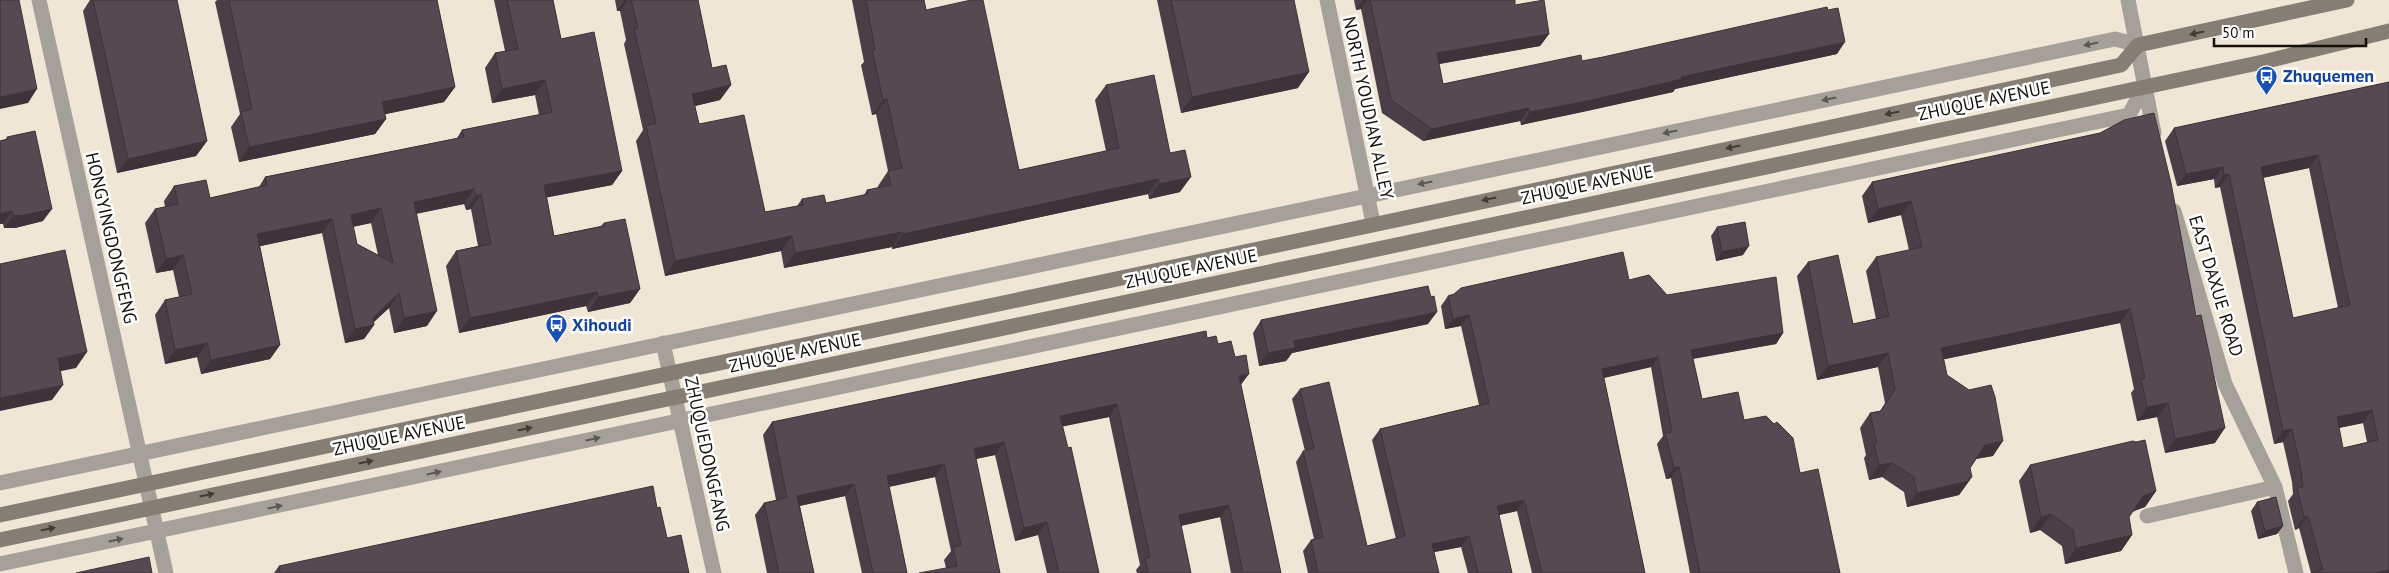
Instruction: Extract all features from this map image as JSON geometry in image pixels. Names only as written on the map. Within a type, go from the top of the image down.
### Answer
[{"type":"main road","points":[[2138,46],[2347,0]]},
{"type":"main road","name":"ZHUQUE AVENUE","points":[[0,540],[152,506],[675,398],[2263,62],[2389,31]]},
{"type":"main road","name":"ZHUQUE AVENUE","points":[[0,515],[670,376],[1373,223],[2121,65],[2138,46]]},
{"type":"street","name":"HONGYINGDONGFENG","points":[[39,0],[166,573]]},
{"type":"street","name":"NORTH YOUDIAN ALLEY","points":[[1327,0],[1373,223]]},
{"type":"street","points":[[2128,0],[2156,143]]},
{"type":"street","points":[[0,483],[2115,38],[2138,46]]},
{"type":"street","points":[[0,564],[2129,115],[2144,87]]},
{"type":"street","name":"EAST DAXUE ROAD","points":[[2170,199],[2225,384],[2275,486],[2296,573]]},
{"type":"street","name":"ZHUQUEDONGFANG","points":[[663,343],[714,573]]},
{"type":"street","points":[[2147,516],[2275,486]]},
{"type":"building","points":[[0,0],[19,0],[37,89],[0,97]]},
{"type":"building","points":[[93,0],[177,0],[207,141],[128,159]]},
{"type":"building","points":[[229,0],[437,0],[455,87],[382,102],[386,119],[249,147],[241,112],[252,109]]},
{"type":"building","points":[[507,0],[553,0],[561,39],[594,32],[622,171],[544,185],[554,236],[604,226],[604,223],[625,219],[640,289],[598,297],[597,292],[470,318],[456,251],[491,244],[481,194],[476,196],[474,189],[414,202],[437,311],[404,318],[399,293],[373,318],[374,325],[355,329],[332,219],[257,234],[280,345],[211,360],[207,343],[175,350],[165,300],[192,294],[183,255],[166,259],[155,209],[178,204],[174,186],[206,180],[210,198],[267,185],[265,177],[464,137],[462,130],[552,112],[545,80],[502,89],[495,53],[518,49]],"holes":[[[381,208],[393,263],[357,244],[351,215]]]},
{"type":"building","points":[[631,0],[698,0],[712,68],[726,65],[731,85],[692,94],[699,124],[744,115],[765,212],[803,205],[802,199],[824,195],[826,203],[868,194],[867,190],[891,185],[888,171],[902,168],[887,99],[883,100],[872,50],[875,50],[866,0],[924,0],[926,10],[971,0],[983,0],[1019,170],[1119,148],[1106,85],[1154,75],[1170,153],[1185,150],[1191,177],[1159,184],[1158,179],[903,234],[902,232],[795,253],[792,236],[675,261],[646,126],[656,123],[634,29],[638,28]]},
{"type":"building","points":[[1171,0],[1294,0],[1309,72],[1192,97]]},
{"type":"building","points":[[1370,0],[1515,0],[1515,5],[1544,0],[1549,34],[1437,53],[1443,84],[1581,55],[1582,61],[1603,57],[1827,7],[1828,10],[1838,8],[1845,42],[1681,77],[1682,79],[1592,100],[1530,112],[1529,108],[1432,129],[1391,100]]},
{"type":"building","points":[[2389,82],[2389,570],[2375,573],[2311,573],[2323,570],[2308,516],[2304,517],[2297,488],[2303,487],[2292,429],[2283,431],[2229,174],[2224,175],[2223,167],[2186,174],[2174,128]],"holes":[[[2318,155],[2350,305],[2293,318],[2261,167]],[[2372,410],[2378,440],[2343,448],[2337,417]]]},
{"type":"building","points":[[2154,113],[2171,183],[2196,316],[2201,315],[2225,428],[2175,439],[2168,403],[2147,407],[2141,379],[2145,378],[2130,309],[1941,348],[1947,375],[1969,390],[1991,385],[2003,441],[1985,445],[1970,468],[1972,477],[1969,478],[1969,481],[1917,493],[1914,477],[1892,463],[1879,465],[1874,444],[1877,443],[1870,413],[1881,411],[1895,389],[1888,353],[1828,366],[1808,262],[1838,255],[1853,324],[1889,316],[1876,257],[1922,247],[1911,201],[1878,209],[1872,182],[2100,133],[2124,120]]},
{"type":"building","points":[[35,131],[52,209],[24,215],[13,216],[12,211],[0,214],[0,141],[8,139],[7,137]]},
{"type":"building","points":[[1745,222],[1749,246],[1722,252],[1717,227]]},
{"type":"building","points":[[65,250],[87,352],[58,358],[63,385],[0,398],[0,264]]},
{"type":"building","points":[[1623,252],[1629,280],[1649,275],[1667,295],[1776,277],[1783,333],[1691,350],[1702,399],[1738,392],[1744,420],[1766,416],[1774,424],[1777,422],[1793,438],[1800,473],[1818,469],[1840,573],[1700,573],[1679,467],[1674,468],[1665,433],[1672,432],[1658,357],[1602,369],[1645,573],[1542,573],[1524,500],[1497,506],[1512,573],[1478,573],[1469,536],[1432,544],[1439,573],[1318,573],[1311,540],[1323,537],[1303,451],[1314,448],[1300,389],[1329,382],[1367,546],[1405,536],[1380,429],[1489,403],[1469,315],[1453,319],[1448,296],[1461,288]]},
{"type":"building","points":[[1428,286],[1431,297],[1434,296],[1437,312],[1294,341],[1295,348],[1268,353],[1261,320]]},
{"type":"building","points":[[1206,331],[1207,338],[1216,336],[1218,344],[1231,341],[1235,357],[1246,355],[1249,374],[1239,376],[1281,573],[1243,573],[1229,505],[1179,515],[1191,573],[1142,573],[1148,572],[1145,558],[1150,557],[1117,404],[1060,416],[1068,448],[1071,447],[1099,573],[1059,573],[1047,522],[1024,528],[1004,442],[974,449],[1000,573],[919,573],[957,566],[953,547],[961,545],[944,464],[887,476],[907,573],[873,573],[854,484],[797,496],[814,573],[779,573],[764,503],[787,498],[772,422]]},
{"type":"building","points":[[2145,440],[2156,491],[2143,496],[2129,517],[2132,535],[2076,548],[2073,530],[2051,514],[2041,517],[2030,465],[2133,441]]},
{"type":"building","points":[[653,486],[657,508],[660,507],[667,538],[681,535],[689,573],[280,573],[279,566]]},
{"type":"building","points":[[2276,497],[2283,526],[2265,531],[2257,502]]},
{"type":"building","points":[[149,557],[152,573],[76,573]]},
{"type":"place","name":"Zhuquemen","points":[[2267,95]]},
{"type":"place","name":"Xihoudi","points":[[556,344]]}]
